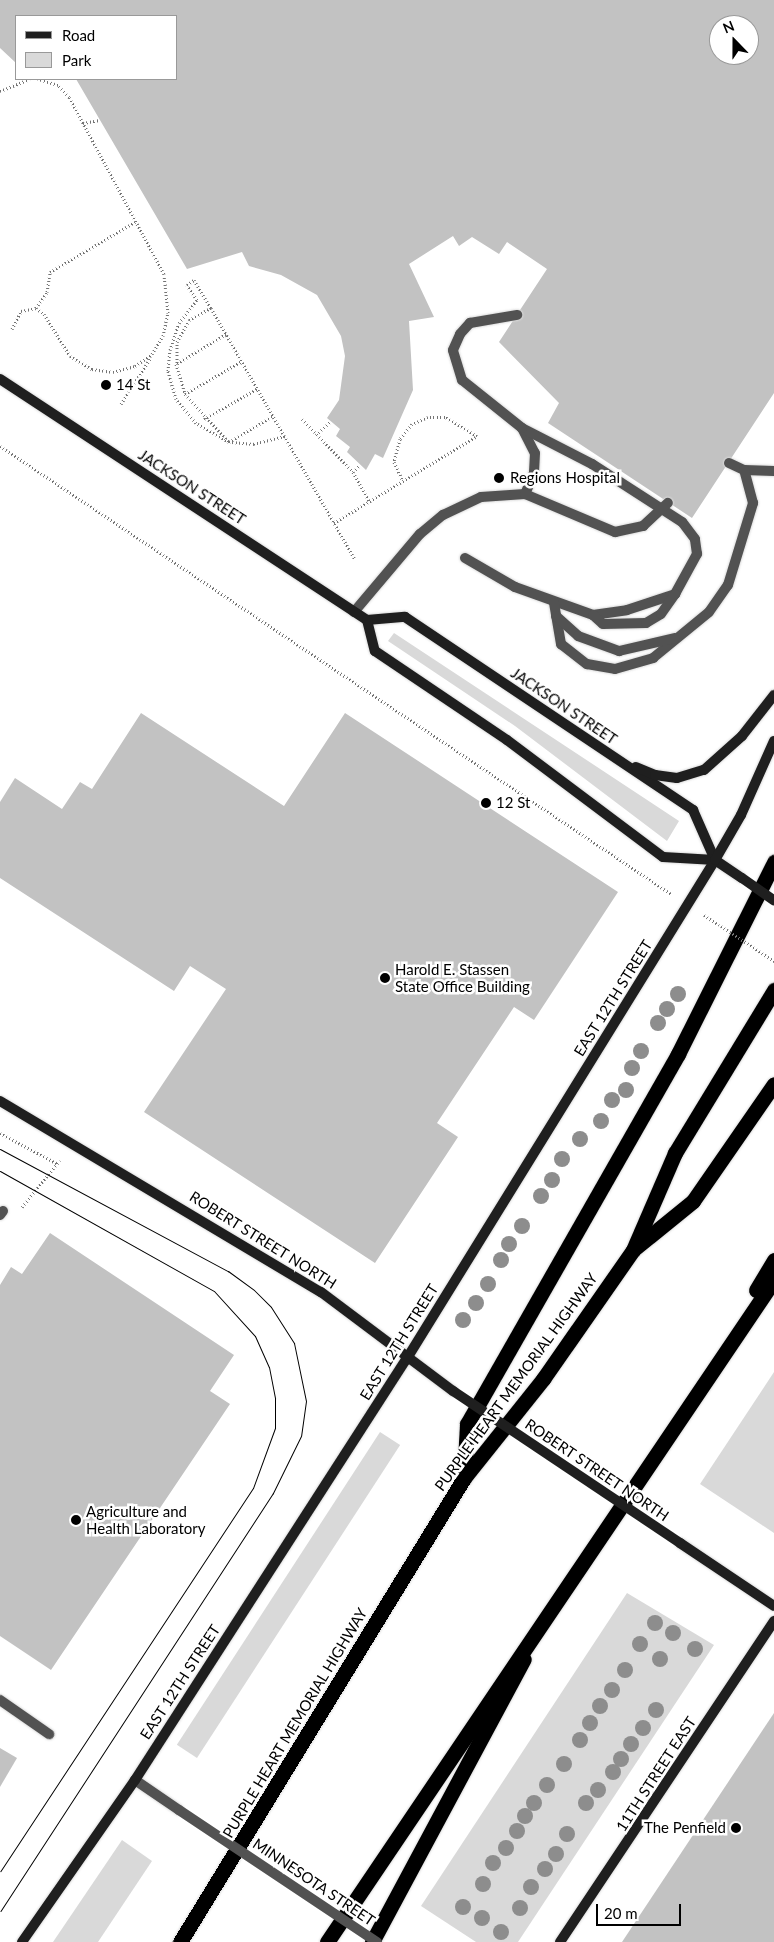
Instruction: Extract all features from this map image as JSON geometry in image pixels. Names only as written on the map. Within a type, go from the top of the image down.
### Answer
[{"type":"highway","points":[[464,1478],[467,1424],[678,1054],[774,862]]},
{"type":"highway","name":"PURPLE HEART MEMORIAL HIGHWAY","points":[[180,1942],[464,1478],[543,1379],[633,1250],[675,1153],[774,990]]},
{"type":"highway","points":[[633,1250],[694,1201],[774,1084]]},
{"type":"highway","points":[[684,1408],[774,1260]]},
{"type":"highway","points":[[319,1942],[429,1785],[684,1408],[774,1280]]},
{"type":"highway","points":[[372,1942],[564,1586]]},
{"type":"highway","points":[[327,1942],[429,1785]]},
{"type":"main road","name":"JACKSON STREET","points":[[0,379],[367,620],[406,617],[693,810],[715,860]]},
{"type":"main road","points":[[367,620],[375,651],[507,740],[663,857],[715,860],[774,900]]},
{"type":"main road","points":[[602,750],[655,775],[677,778],[704,770],[742,736],[774,695]]},
{"type":"main road","name":"EAST 12TH STREET","points":[[22,1942],[135,1780],[406,1360],[715,860],[741,814],[774,741]]},
{"type":"main road","name":"ROBERT STREET NORTH","points":[[0,1100],[73,1140],[321,1292],[406,1360],[774,1606]]},
{"type":"main road","name":"11TH STREET EAST","points":[[563,1941],[774,1621]]},
{"type":"street","points":[[465,558],[515,587],[554,603],[593,615],[603,624],[646,622],[661,614],[675,594],[697,554],[686,528],[666,506],[592,464],[522,428],[462,380],[453,350],[470,323],[516,315]]},
{"type":"street","points":[[522,428],[535,453],[534,473],[525,494]]},
{"type":"street","points":[[729,463],[744,470],[774,471]]},
{"type":"street","points":[[554,603],[561,644],[587,664],[615,669],[653,658],[709,612],[728,585],[753,503],[744,470]]},
{"type":"street","points":[[354,612],[420,534],[443,515],[480,497],[525,494],[615,532],[643,526],[666,506]]},
{"type":"street","points":[[593,615],[626,610],[675,594]]},
{"type":"street","points":[[556,616],[578,636],[619,651],[646,648],[683,635]]},
{"type":"street","points":[[0,1700],[49,1734]]},
{"type":"street","name":"MINNESOTA STREET","points":[[135,1780],[377,1942]]},
{"type":"path","points":[[0,91],[28,80]]},
{"type":"path","points":[[40,80],[65,90],[164,274],[168,313],[163,336],[121,404]]},
{"type":"path","points":[[83,123],[100,120]]},
{"type":"path","points":[[12,329],[20,311],[36,308],[47,292],[50,272],[135,222]]},
{"type":"path","points":[[284,436],[254,444],[229,442],[196,423],[176,399],[168,371],[172,339],[197,300],[187,285],[194,280],[355,559]]},
{"type":"path","points":[[36,308],[44,314],[70,356],[92,369],[127,369],[152,354]]},
{"type":"path","points":[[211,308],[189,320],[177,342],[176,364],[185,394],[204,419],[229,442]]},
{"type":"path","points":[[176,364],[226,334]]},
{"type":"path","points":[[163,336],[172,339]]},
{"type":"path","points":[[185,394],[242,361]]},
{"type":"path","points":[[204,419],[257,389]]},
{"type":"path","points":[[229,442],[273,416]]},
{"type":"path","points":[[334,523],[402,479],[478,436],[444,417],[428,417],[412,424],[400,438],[394,462],[402,479]]},
{"type":"path","points":[[302,419],[353,472],[369,501]]},
{"type":"path","points":[[316,435],[330,420]]},
{"type":"path","points":[[0,446],[687,904]]},
{"type":"path","points":[[353,472],[360,465]]},
{"type":"path","points":[[721,926],[774,961]]},
{"type":"path","points":[[0,1133],[58,1164]]},
{"type":"path","points":[[1,1213],[16,1214],[58,1164],[73,1140]]},
{"type":"green space","points":[[394,633],[679,821],[667,841],[515,726],[388,641]]},
{"type":"green space","points":[[774,1372],[774,1533],[700,1484]]},
{"type":"green space","points":[[380,1432],[400,1445],[197,1758],[177,1745]]},
{"type":"green space","points":[[627,1593],[714,1645],[518,1942],[476,1942],[421,1906]]},
{"type":"green space","points":[[122,1840],[152,1861],[98,1942],[53,1942]]},
{"type":"building","name":"Regions Hospital","points":[[0,0],[774,0],[774,393],[692,518],[548,423],[559,403],[499,342],[547,269],[507,242],[499,254],[472,237],[459,246],[453,236],[409,264],[434,317],[409,321],[413,390],[383,458],[375,454],[366,470],[347,452],[350,447],[336,436],[340,429],[327,418],[339,400],[345,356],[341,336],[317,295],[281,275],[249,266],[242,252],[187,269],[77,80],[178,80],[178,15],[15,15],[15,62],[0,48]]},
{"type":"building","name":"Harold E. Stassen State Office Building","points":[[141,713],[284,806],[345,713],[618,892],[534,1020],[514,1007],[437,1123],[458,1137],[375,1263],[144,1112],[226,989],[190,966],[174,991],[0,878],[0,802],[15,778],[62,809],[80,782],[92,789]]},
{"type":"building","name":"Agriculture and Health Laboratory","points":[[50,1233],[234,1355],[210,1391],[230,1404],[51,1670],[0,1636],[0,1285],[11,1267],[22,1274]]},
{"type":"building","name":"The Penfield","points":[[774,1713],[774,1942],[622,1942]]},
{"type":"building","points":[[0,1748],[17,1758],[0,1787]]},
{"type":"tram line","points":[[0,1149],[228,1271],[254,1290],[271,1307],[294,1343],[306,1401],[301,1436],[273,1493],[0,1911]]},
{"type":"tram line","points":[[0,1171],[214,1291],[255,1336],[269,1367],[275,1398],[275,1428],[253,1488],[0,1871]]},
{"type":"place","name":"14 St","points":[[106,385]]},
{"type":"place","name":"Regions Hospital","points":[[499,478]]},
{"type":"place","name":"12 St","points":[[486,803]]},
{"type":"place","name":"Harold E. Stassen State Office Building","points":[[385,978]]},
{"type":"place","name":"Agriculture and Health Laboratory","points":[[76,1520]]},
{"type":"place","name":"The Penfield","points":[[736,1828]]}]
